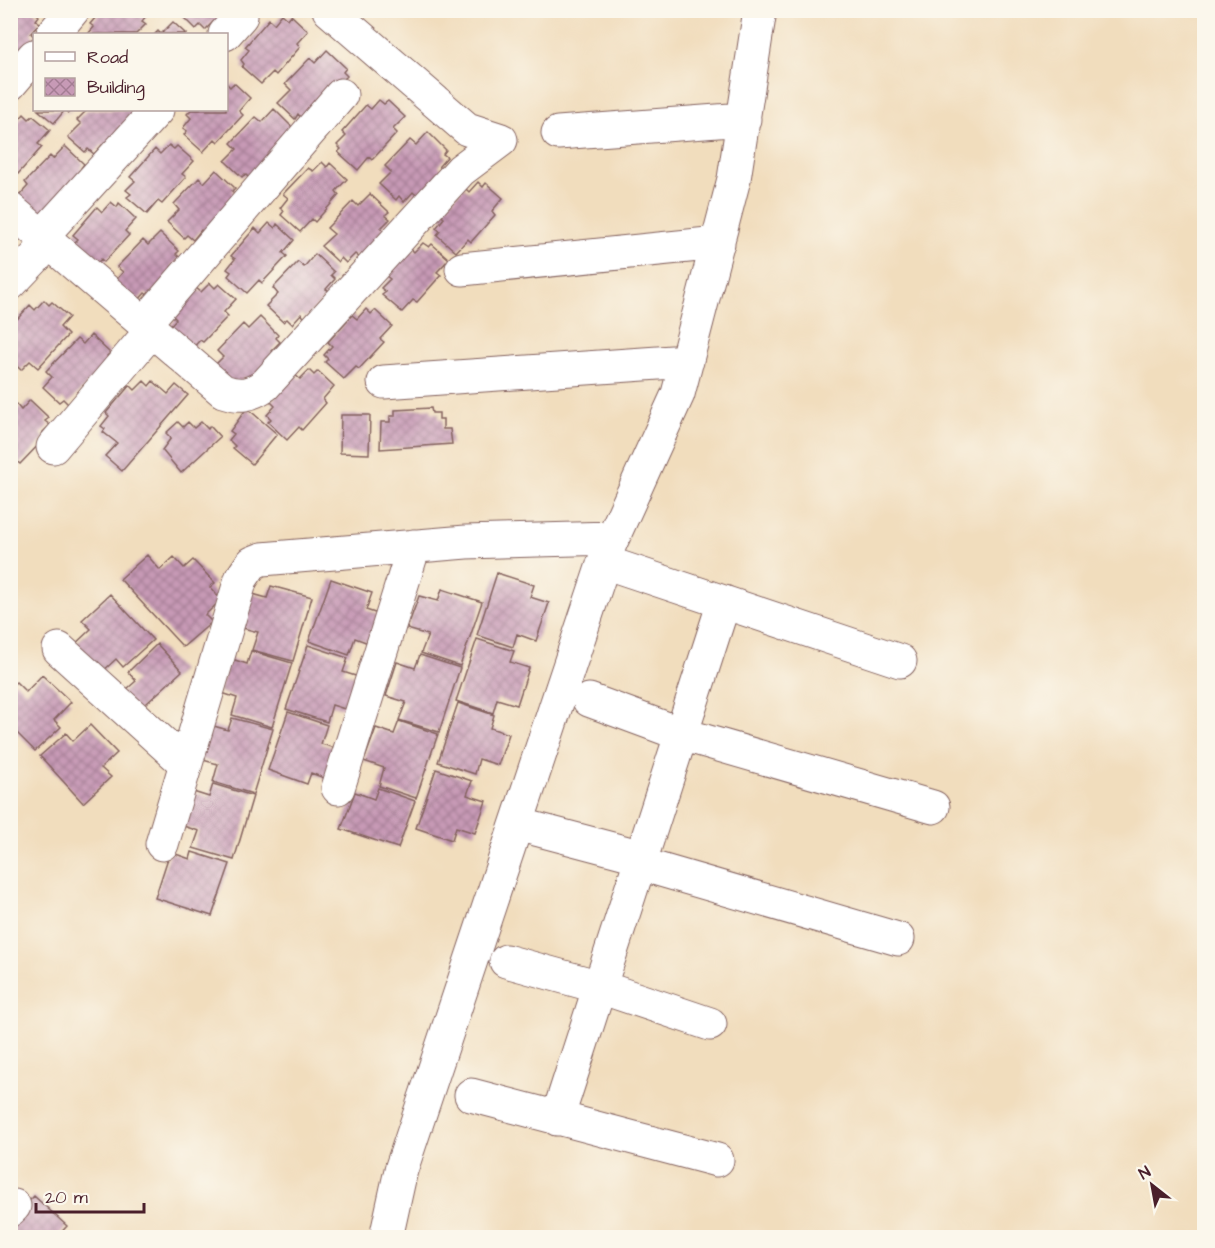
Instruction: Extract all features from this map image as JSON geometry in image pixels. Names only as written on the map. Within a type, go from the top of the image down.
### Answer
[{"type":"street","points":[[53,33],[73,10]]},
{"type":"street","points":[[10,209],[223,391],[237,396],[252,393],[265,385],[461,170],[501,140],[467,129],[329,10]]},
{"type":"street","points":[[386,1238],[401,1170],[608,550],[671,412],[687,361],[734,179],[760,10]]},
{"type":"street","points":[[10,84],[33,57]]},
{"type":"street","points":[[53,447],[148,327],[341,96]]},
{"type":"street","points":[[10,284],[156,111]]},
{"type":"street","points":[[558,133],[744,119]]},
{"type":"street","points":[[462,269],[718,243]]},
{"type":"street","points":[[384,382],[687,361]]},
{"type":"street","points":[[338,788],[414,546]]},
{"type":"street","points":[[162,844],[241,579],[252,563],[262,559],[414,546],[608,550],[724,602],[900,661]]},
{"type":"street","points":[[557,1119],[724,602]]},
{"type":"street","points":[[59,649],[186,764]]},
{"type":"street","points":[[589,700],[681,734],[933,807]]},
{"type":"street","points":[[517,824],[898,939]]},
{"type":"street","points":[[506,961],[600,987],[710,1024]]},
{"type":"street","points":[[471,1095],[717,1160]]},
{"type":"building","points":[[10,10],[33,10],[39,16],[36,20],[40,23],[31,33],[33,38],[10,63]]},
{"type":"building","points":[[102,10],[151,10],[142,21],[146,24],[137,33],[89,33],[94,27],[90,24]]},
{"type":"building","points":[[182,10],[232,10],[219,25],[214,21],[205,30],[200,25],[196,29],[180,13]]},
{"type":"building","points":[[282,14],[288,19],[291,15],[308,31],[297,43],[300,47],[276,75],[273,72],[261,84],[242,67],[244,64],[241,60],[249,50],[245,47],[269,19],[274,24]]},
{"type":"building","points":[[173,22],[185,33],[162,33]]},
{"type":"building","points":[[327,50],[346,68],[343,72],[347,76],[303,120],[298,114],[295,119],[278,103],[291,90],[285,84],[310,58],[315,63]]},
{"type":"building","points":[[234,83],[250,98],[239,111],[243,115],[218,142],[215,139],[203,152],[184,135],[187,131],[183,128],[191,118],[187,114],[190,111],[228,111],[228,85],[230,87]]},
{"type":"building","points":[[379,100],[384,104],[388,101],[405,117],[393,129],[397,133],[372,160],[369,157],[358,170],[338,152],[341,149],[337,145],[346,136],[342,132],[366,105],[371,109]]},
{"type":"building","points":[[274,109],[292,127],[250,179],[245,174],[242,177],[225,161],[237,149],[231,143],[256,117],[262,122]]},
{"type":"building","points":[[39,111],[64,111],[54,123]]},
{"type":"building","points":[[86,111],[136,111],[107,149],[102,145],[94,154],[88,149],[85,152],[68,137],[81,124],[77,120]]},
{"type":"building","points":[[24,114],[29,119],[33,116],[50,130],[38,144],[42,147],[18,174],[14,171],[10,175],[10,119],[15,124]]},
{"type":"building","points":[[428,132],[446,150],[443,154],[447,157],[439,166],[443,171],[418,197],[413,192],[404,202],[399,196],[396,200],[379,184],[391,172],[385,166],[410,140],[416,145]]},
{"type":"building","points":[[169,145],[174,149],[177,146],[194,161],[182,174],[186,177],[162,204],[158,201],[147,214],[127,197],[131,194],[126,190],[135,181],[130,177],[155,149],[160,154]]},
{"type":"building","points":[[65,146],[84,164],[81,168],[85,171],[41,216],[17,198],[28,186],[25,182],[50,156],[53,159]]},
{"type":"building","points":[[322,162],[327,167],[330,163],[347,179],[336,191],[339,195],[315,222],[312,219],[300,232],[281,215],[284,211],[280,208],[288,198],[283,194],[308,168],[313,171]]},
{"type":"building","points":[[216,170],[235,188],[232,191],[236,195],[207,235],[201,230],[193,240],[187,235],[184,238],[167,222],[179,210],[174,204],[199,178],[204,183]]},
{"type":"building","points":[[478,182],[483,187],[486,183],[503,198],[492,211],[495,215],[471,242],[468,239],[456,252],[437,235],[440,231],[436,228],[444,218],[439,214],[464,187],[469,192]]},
{"type":"building","points":[[370,194],[389,212],[385,215],[390,219],[381,228],[385,232],[360,258],[355,254],[346,263],[341,258],[338,262],[321,246],[334,234],[327,228],[353,201],[358,206]]},
{"type":"building","points":[[111,202],[117,207],[119,203],[136,219],[125,231],[129,235],[104,262],[101,259],[89,272],[69,248],[78,239],[73,235],[97,207],[102,212]]},
{"type":"building","points":[[269,223],[275,228],[277,224],[294,240],[283,253],[287,256],[262,283],[259,280],[247,293],[228,276],[231,272],[227,269],[235,259],[231,256],[255,228],[260,233]]},
{"type":"building","points":[[160,233],[179,251],[176,254],[180,258],[171,267],[176,271],[150,297],[145,293],[137,302],[112,285],[123,272],[117,267],[143,240],[148,245]]},
{"type":"building","points":[[423,243],[429,247],[432,244],[449,259],[437,272],[441,275],[417,302],[413,300],[402,312],[382,295],[386,292],[381,288],[390,279],[385,275],[410,248],[414,252]]},
{"type":"building","points":[[315,254],[334,272],[331,275],[335,279],[326,289],[331,292],[305,318],[301,314],[292,324],[287,319],[283,322],[266,306],[278,294],[273,288],[298,262],[304,267]]},
{"type":"building","points":[[210,283],[215,288],[219,284],[236,299],[224,312],[228,316],[203,342],[200,340],[188,353],[168,328],[176,319],[172,315],[196,288],[201,292]]},
{"type":"building","points":[[44,300],[49,305],[52,302],[69,317],[60,327],[68,335],[38,368],[30,361],[21,370],[10,360],[10,327],[30,305],[35,310]]},
{"type":"building","points":[[366,309],[371,314],[375,310],[392,326],[380,339],[384,342],[359,369],[356,367],[344,379],[325,362],[328,359],[324,355],[332,346],[328,342],[352,315],[357,319]]},
{"type":"building","points":[[260,317],[278,335],[276,338],[280,342],[271,351],[275,355],[250,382],[245,377],[237,386],[211,369],[223,357],[217,351],[243,324],[248,329]]},
{"type":"building","points":[[91,335],[110,353],[107,356],[111,360],[68,404],[63,399],[59,402],[43,387],[52,377],[46,371],[77,339],[83,344]]},
{"type":"building","points":[[309,370],[314,375],[318,371],[334,386],[323,399],[326,403],[302,430],[299,427],[287,440],[268,422],[271,419],[267,415],[275,406],[271,402],[295,375],[300,379]]},
{"type":"building","points":[[144,381],[149,386],[153,381],[168,394],[176,385],[188,395],[122,471],[105,456],[117,443],[103,432],[105,429],[101,426],[109,416],[106,413],[130,385],[135,390]]},
{"type":"building","points":[[30,400],[49,418],[45,421],[50,425],[41,434],[45,438],[20,464],[15,460],[10,465],[10,410],[16,404],[21,410]]},
{"type":"building","points":[[247,408],[277,434],[252,464],[233,448],[235,446],[229,440],[234,434],[230,431]]},
{"type":"building","points":[[431,408],[432,413],[439,413],[439,419],[443,419],[443,429],[450,429],[452,444],[380,449],[381,422],[390,422],[390,416],[395,416],[395,410]]},
{"type":"building","points":[[341,415],[370,415],[369,454],[340,453]]},
{"type":"building","points":[[178,422],[183,427],[188,422],[194,428],[201,422],[208,429],[210,426],[220,437],[181,473],[162,450],[171,438],[166,433]]},
{"type":"building","points":[[147,555],[160,570],[174,557],[184,568],[193,560],[215,583],[210,587],[221,600],[205,615],[212,622],[183,647],[120,579]]},
{"type":"building","points":[[497,573],[534,585],[530,597],[549,603],[536,641],[517,634],[513,647],[477,635]]},
{"type":"building","points":[[331,579],[372,593],[366,610],[381,615],[371,644],[355,638],[349,655],[309,641]]},
{"type":"building","points":[[271,586],[312,597],[293,661],[252,650],[258,632],[239,627],[249,593],[267,598]]},
{"type":"building","points":[[442,589],[482,602],[460,666],[421,653],[428,635],[407,629],[419,596],[438,601]]},
{"type":"building","points":[[110,594],[153,640],[123,667],[116,659],[99,675],[72,647],[91,629],[82,620]]},
{"type":"building","points":[[477,639],[514,651],[510,662],[529,668],[517,705],[497,699],[493,713],[456,701]]},
{"type":"building","points":[[157,644],[182,671],[136,713],[119,696],[136,681],[128,672]]},
{"type":"building","points":[[308,645],[348,658],[343,672],[362,678],[351,711],[332,705],[327,722],[286,709]]},
{"type":"building","points":[[251,651],[292,663],[272,727],[232,715],[237,698],[219,692],[229,658],[247,664]]},
{"type":"building","points":[[420,655],[460,668],[439,732],[399,720],[406,702],[386,696],[397,662],[415,668]]},
{"type":"building","points":[[42,675],[71,702],[54,720],[61,727],[35,751],[10,726],[10,687],[16,682],[26,692]]},
{"type":"building","points":[[458,703],[494,715],[490,728],[509,734],[498,765],[479,759],[475,774],[438,762]]},
{"type":"building","points":[[288,712],[327,725],[321,744],[339,749],[329,780],[311,773],[307,784],[268,770]]},
{"type":"building","points":[[232,718],[273,729],[253,794],[213,782],[218,764],[199,759],[210,725],[228,730]]},
{"type":"building","points":[[399,721],[438,734],[416,798],[379,786],[384,768],[364,761],[376,728],[394,734]]},
{"type":"building","points":[[90,725],[117,753],[101,768],[111,777],[83,803],[40,756],[66,733],[73,741]]},
{"type":"building","points":[[436,769],[472,781],[467,795],[486,801],[475,833],[456,827],[452,840],[416,828]]},
{"type":"building","points":[[213,784],[253,796],[234,860],[193,848],[199,831],[180,825],[190,791],[209,797]]},
{"type":"building","points":[[378,788],[415,801],[398,848],[341,829],[355,792],[374,799]]},
{"type":"building","points":[[170,852],[190,859],[192,852],[230,864],[212,916],[155,898]]},
{"type":"building","points":[[34,1196],[67,1226],[56,1238],[10,1238],[10,1221]]}]
